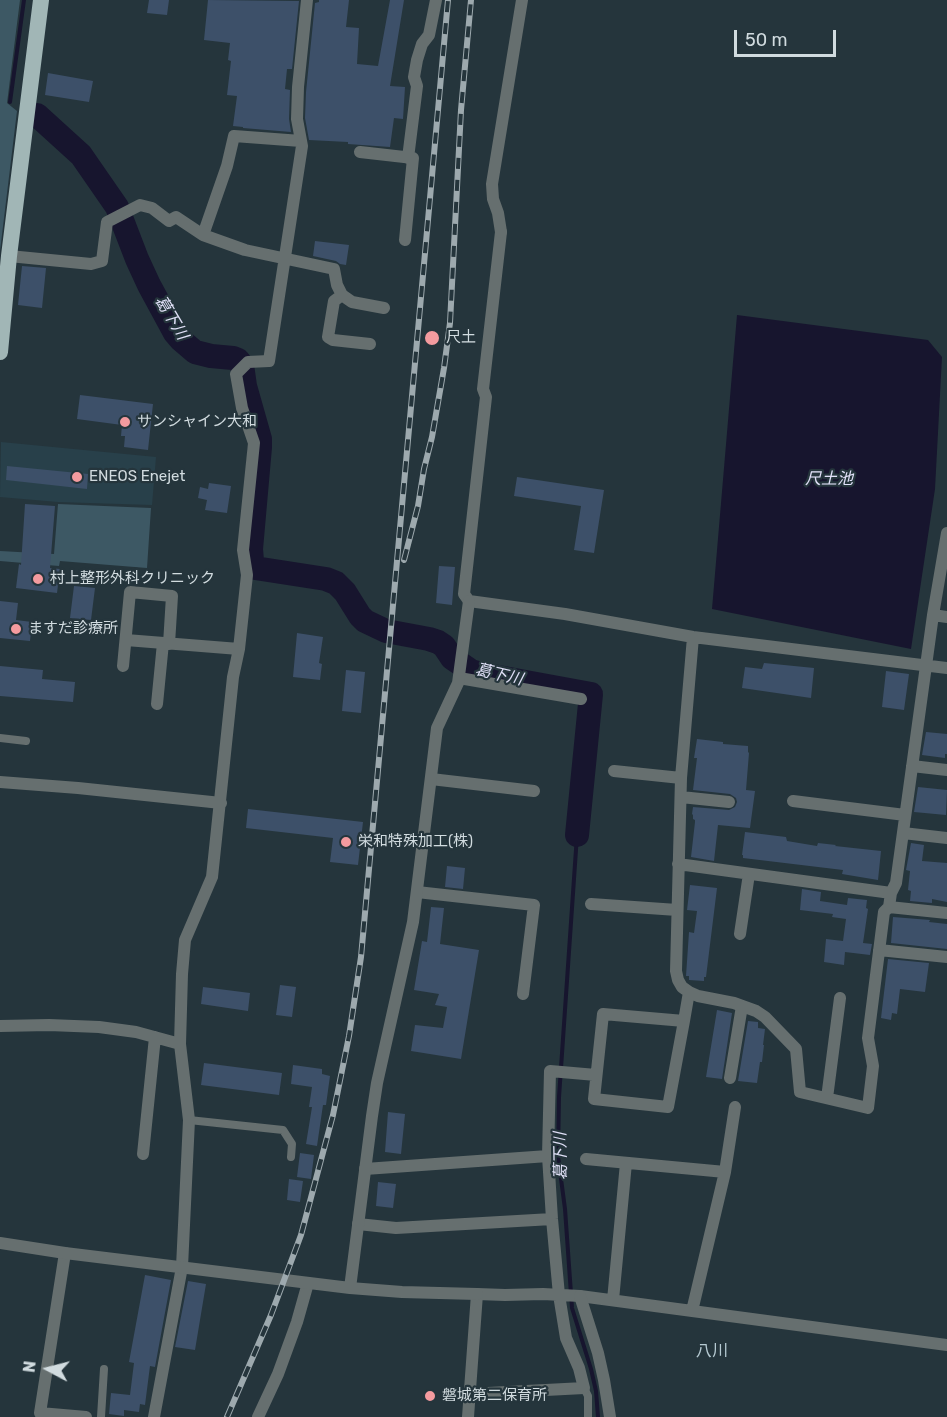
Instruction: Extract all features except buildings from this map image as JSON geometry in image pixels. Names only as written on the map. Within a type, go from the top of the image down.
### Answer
[{"type":"highway","points":[[0,352],[9,256],[41,0]]},
{"type":"street","points":[[154,1417],[182,1268],[189,1120],[180,1044],[185,940],[212,877],[233,677],[239,649],[247,575],[243,550],[254,443],[242,408],[236,374],[248,362],[269,361],[302,146],[297,119],[298,87],[307,0]]},
{"type":"street","points":[[408,158],[417,86],[414,77],[417,60],[429,35],[436,0]]},
{"type":"street","points":[[350,1288],[377,1083],[408,945],[438,728],[458,683],[462,656],[469,601],[464,594],[486,397],[483,389],[501,232],[492,184],[522,0]]},
{"type":"street","points":[[203,236],[227,166],[234,136],[301,141]]},
{"type":"street","points":[[360,152],[413,158],[405,240]]},
{"type":"street","points":[[9,256],[91,264],[102,261],[107,222],[140,205],[152,208],[169,221],[176,217],[203,236],[244,250],[334,269],[342,296],[352,302],[384,309]]},
{"type":"street","points":[[342,296],[334,300],[328,338],[370,344]]},
{"type":"street","points":[[693,637],[681,778],[676,971],[678,980],[689,992],[742,1006],[765,1017],[796,1049],[800,1092],[868,1108],[873,1066],[868,1038],[884,912],[889,907],[891,893],[896,883],[933,615],[947,533]]},
{"type":"street","points":[[123,666],[130,592],[172,596],[157,704]]},
{"type":"street","points":[[469,601],[565,614],[693,637],[947,668]]},
{"type":"street","points":[[933,615],[947,617]]},
{"type":"street","points":[[126,640],[239,649]]},
{"type":"street","points":[[459,678],[581,699]]},
{"type":"street","points":[[912,766],[947,771]]},
{"type":"street","points":[[614,771],[681,778]]},
{"type":"street","points":[[431,779],[534,791]]},
{"type":"street","points":[[0,782],[221,803]]},
{"type":"street","points":[[681,797],[729,802]]},
{"type":"street","points":[[794,801],[905,815]]},
{"type":"street","points":[[903,833],[947,838]]},
{"type":"street","points":[[678,864],[891,893]]},
{"type":"street","points":[[740,934],[749,874]]},
{"type":"street","points":[[417,892],[534,905],[523,993]]},
{"type":"street","points":[[591,904],[677,910]]},
{"type":"street","points":[[889,907],[947,913]]},
{"type":"street","points":[[879,950],[947,957]]},
{"type":"street","points":[[684,1021],[603,1014],[594,1099],[668,1107],[684,1021],[689,992]]},
{"type":"street","points":[[827,1098],[840,998]]},
{"type":"street","points":[[730,1078],[742,1006]]},
{"type":"street","points":[[0,1026],[99,1027],[136,1032],[180,1044]]},
{"type":"street","points":[[143,1154],[155,1037]]},
{"type":"street","points":[[469,1394],[584,1388],[579,1368],[566,1338],[560,1294],[548,1156],[550,1071],[596,1075]]},
{"type":"street","points":[[692,1311],[725,1172],[735,1107]]},
{"type":"street","points":[[365,1168],[548,1156]]},
{"type":"street","points":[[586,1160],[725,1172]]},
{"type":"street","points":[[614,1300],[626,1163]]},
{"type":"street","points":[[358,1224],[396,1228],[552,1219]]},
{"type":"street","points":[[0,1243],[350,1288],[402,1292],[580,1296],[947,1345]]},
{"type":"street","points":[[65,1253],[40,1413],[86,1417]]},
{"type":"street","points":[[258,1417],[278,1374],[308,1283]]},
{"type":"street","points":[[468,1417],[477,1294]]},
{"type":"street","points":[[580,1296],[598,1353],[610,1417]]},
{"type":"lane","points":[[0,738],[26,741]]},
{"type":"lane","points":[[189,1120],[284,1130],[292,1144],[291,1157]]},
{"type":"lane","points":[[101,1417],[105,1369]]},
{"type":"lane","points":[[584,1388],[588,1396],[588,1417]]},
{"type":"shaded area","points":[[0,0],[20,0],[7,103],[17,111],[0,251]]},
{"type":"shaded area","name":"ENEOS Enejet","points":[[1,442],[156,457],[152,505],[58,502],[0,497]]},
{"type":"shaded area","points":[[58,504],[151,508],[147,568],[60,561],[59,566],[0,561],[0,551],[54,554]]},
{"type":"water","name":"尺土池","points":[[737,315],[928,340],[942,357],[935,489],[911,649],[712,609]]},
{"type":"waterway","name":"葛下川","points":[[10,102],[24,0]]},
{"type":"waterway","name":"葛下川","points":[[37,115],[81,155],[117,207],[137,259],[175,333],[195,352],[233,358],[242,365],[245,386],[260,439],[251,549],[255,568],[326,579],[336,583],[365,621],[386,631],[438,642],[444,646],[452,658],[471,671],[591,694],[577,835]]},
{"type":"waterway","name":"葛下川","points":[[577,835],[559,1097],[558,1156],[565,1209],[572,1308],[591,1369],[598,1417]]},
{"type":"railway","points":[[227,1417],[271,1315],[301,1235],[333,1115],[349,1036],[361,957],[448,0]]},
{"type":"railway","points":[[404,560],[432,437],[450,323],[461,110],[471,0]]},
{"type":"place","name":"尺土","points":[[432,338]]},
{"type":"place","name":"サンシャイン大和","points":[[125,422]]},
{"type":"place","name":"ENEOS Enejet","points":[[77,477]]},
{"type":"place","name":"村上整形外科クリニック","points":[[38,579]]},
{"type":"place","name":"ますだ診療所","points":[[16,629]]},
{"type":"place","name":"栄和特殊加工(株)","points":[[346,842]]},
{"type":"place","name":"磐城第二保育所","points":[[430,1396]]},
{"type":"district","name":"八川","points":[[712,1351]]}]
